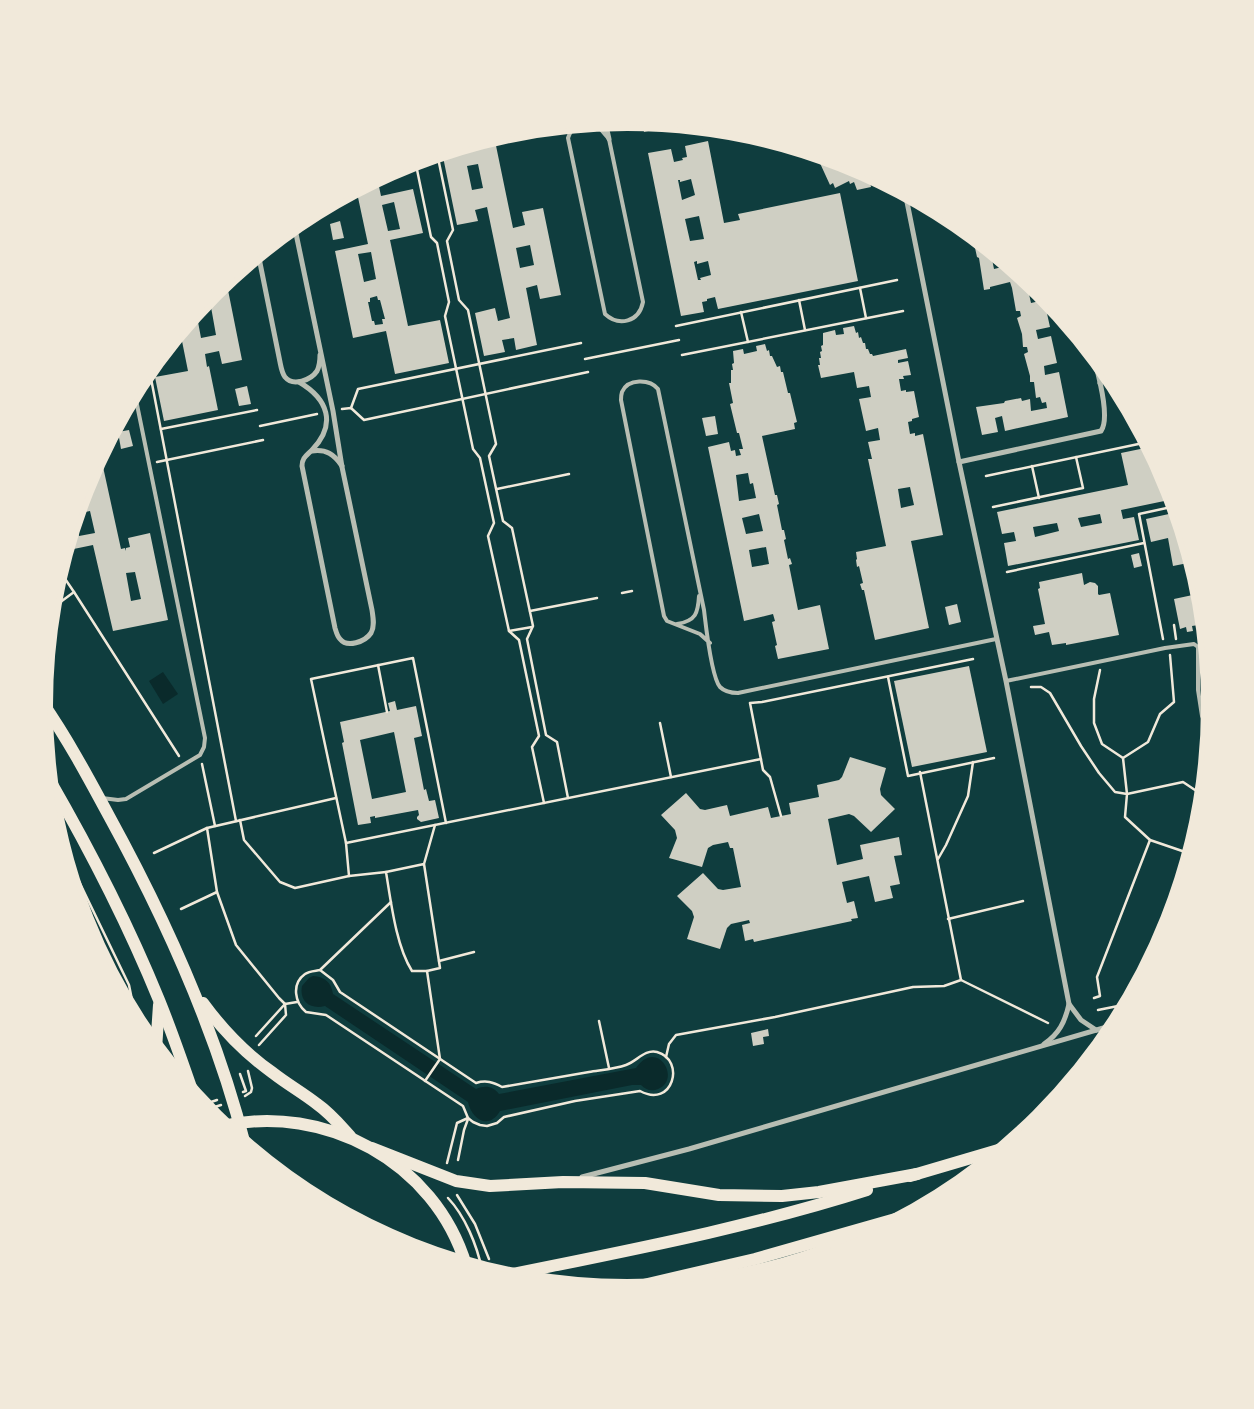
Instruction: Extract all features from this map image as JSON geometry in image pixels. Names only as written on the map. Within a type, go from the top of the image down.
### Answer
[{"type":"main road","points":[[50,714],[136,865],[196,993],[242,1134]]},
{"type":"main road","points":[[57,794],[126,926],[159,1000],[188,1078]]},
{"type":"main road","points":[[196,993],[216,1020],[244,1049],[272,1073],[317,1103],[352,1138]]},
{"type":"main road","points":[[157,1039],[159,1000]]},
{"type":"main road","points":[[231,1124],[278,1121],[308,1124],[329,1129],[456,1181],[490,1186],[564,1182],[646,1183],[719,1195],[782,1196],[819,1192],[917,1174]]},
{"type":"main road","points":[[372,1148],[400,1168],[425,1192],[446,1220],[464,1258]]},
{"type":"main road","points":[[524,1272],[730,1229],[822,1204],[989,1153]]},
{"type":"main road","points":[[664,1280],[754,1259],[878,1224]]},
{"type":"street","points":[[607,129],[609,139]]},
{"type":"street","points":[[907,200],[959,462],[1006,681],[1069,1004],[1081,1020],[1096,1030]]},
{"type":"street","points":[[296,233],[374,621],[372,632],[366,639],[356,642],[347,643],[340,639],[335,628],[302,466],[302,460],[312,451],[326,429],[326,412],[324,405],[317,395],[299,382]]},
{"type":"street","points":[[260,261],[284,377],[289,381],[299,382],[308,379],[317,371],[320,352]]},
{"type":"street","points":[[959,462],[1101,431],[1105,421],[1096,368]]},
{"type":"street","points":[[1099,384],[1102,377]]},
{"type":"street","points":[[312,451],[320,450],[331,454],[342,467]]},
{"type":"street","points":[[1039,1048],[1057,1034],[1069,1004]]},
{"type":"street","points":[[564,1182],[689,1149],[1105,1027]]},
{"type":"lane","points":[[570,131],[568,138],[605,314],[610,319],[617,321],[628,320],[641,311],[643,302],[609,139],[600,129]]},
{"type":"lane","points":[[710,643],[700,634],[667,621],[664,616],[621,400],[622,392],[633,383],[651,382],[658,389],[700,591],[710,643],[714,674],[719,686],[725,690],[738,693],[996,639]]},
{"type":"lane","points":[[99,797],[114,800],[126,799],[200,755],[204,746],[204,738],[136,401]]},
{"type":"lane","points":[[673,624],[689,621],[694,618],[698,611],[700,591]]},
{"type":"lane","points":[[1006,681],[1174,646],[1194,644],[1198,647],[1198,690],[1204,720]]},
{"type":"path","points":[[438,159],[453,230],[447,241],[459,300],[468,310],[496,444],[489,456],[503,521],[512,528],[533,626],[526,639],[546,735]]},
{"type":"path","points":[[416,167],[431,237],[437,243],[449,302],[445,316],[462,399],[473,448],[480,458],[494,524],[488,536],[509,631],[519,640],[539,736],[532,747],[544,803]]},
{"type":"path","points":[[676,326],[897,280]]},
{"type":"path","points":[[860,288],[866,318]]},
{"type":"path","points":[[799,300],[804,330]]},
{"type":"path","points":[[682,355],[903,311]]},
{"type":"path","points":[[742,312],[748,342]]},
{"type":"path","points":[[585,359],[679,340]]},
{"type":"path","points":[[350,408],[358,389],[581,343]]},
{"type":"path","points":[[350,408],[364,420],[588,372]]},
{"type":"path","points":[[151,378],[236,822]]},
{"type":"path","points":[[338,410],[350,408]]},
{"type":"path","points":[[161,430],[256,410]]},
{"type":"path","points":[[260,426],[321,414]]},
{"type":"path","points":[[149,464],[263,440]]},
{"type":"path","points":[[986,476],[1141,443]]},
{"type":"path","points":[[993,508],[1083,488],[1076,457]]},
{"type":"path","points":[[1032,466],[1039,498]]},
{"type":"path","points":[[496,489],[568,474]]},
{"type":"path","points":[[1164,641],[1139,514],[1169,508]]},
{"type":"path","points":[[1007,572],[1144,543]]},
{"type":"path","points":[[64,579],[184,764]]},
{"type":"path","points":[[622,593],[632,591]]},
{"type":"path","points":[[59,603],[74,592]]},
{"type":"path","points":[[530,611],[597,598]]},
{"type":"path","points":[[509,631],[533,626]]},
{"type":"path","points":[[1123,758],[1148,742],[1160,714],[1174,702],[1170,654],[1167,654]]},
{"type":"path","points":[[349,876],[346,844],[311,679],[413,658],[446,823]]},
{"type":"path","points":[[781,816],[770,777],[762,770],[750,703],[973,659]]},
{"type":"path","points":[[378,666],[387,712]]},
{"type":"path","points":[[1100,669],[1094,699],[1094,723],[1102,744],[1123,758],[1127,794],[1125,818],[1150,840],[1185,852]]},
{"type":"path","points":[[888,677],[908,776],[994,758]]},
{"type":"path","points":[[1031,687],[1041,687],[1050,693],[1081,746],[1099,773],[1115,792],[1127,794],[1182,782],[1197,792]]},
{"type":"path","points":[[660,723],[671,777]]},
{"type":"path","points":[[539,736],[546,735],[557,742],[568,798]]},
{"type":"path","points":[[346,844],[761,759]]},
{"type":"path","points":[[937,860],[946,845],[968,796],[973,762]]},
{"type":"path","points":[[920,772],[961,980]]},
{"type":"path","points":[[154,853],[208,828],[336,798]]},
{"type":"path","points":[[240,820],[244,840],[280,882],[295,888],[316,885],[349,876],[386,872],[424,864]]},
{"type":"path","points":[[386,872],[405,960],[412,971],[427,971],[440,968],[424,864],[435,825]]},
{"type":"path","points":[[208,828],[217,892],[236,946],[285,1004]]},
{"type":"path","points":[[1094,998],[1100,996],[1097,977],[1150,840]]},
{"type":"path","points":[[77,878],[129,985],[132,1001]]},
{"type":"path","points":[[180,909],[217,892]]},
{"type":"path","points":[[948,919],[1023,901]]},
{"type":"path","points":[[320,970],[333,980],[340,992],[476,1083],[484,1080],[494,1082],[502,1087],[627,1065],[645,1053],[656,1052],[666,1057],[673,1067],[672,1081],[667,1090],[658,1095],[649,1096],[640,1091],[576,1101],[504,1117],[487,1126],[480,1125],[468,1118],[463,1106],[326,1014],[306,1012],[297,1002],[297,982],[304,974],[320,970],[391,902]]},
{"type":"path","points":[[439,961],[474,952]]},
{"type":"path","points":[[425,1081],[440,1059],[427,971]]},
{"type":"path","points":[[666,1057],[669,1044],[676,1035],[775,1017],[913,987],[944,986],[961,980],[1048,1023]]},
{"type":"path","points":[[256,1036],[285,1004],[297,1002]]},
{"type":"path","points":[[1098,1010],[1119,1006]]},
{"type":"path","points":[[599,1021],[609,1068]]},
{"type":"path","points":[[209,1103],[217,1100]]},
{"type":"path","points":[[458,1160],[468,1118]]},
{"type":"path","points":[[455,1192],[475,1224],[489,1259]]},
{"type":"water","points":[[163,672],[178,694],[163,704],[149,681]]},
{"type":"water","points":[[313,976],[324,979],[331,986],[333,994],[476,1089],[489,1087],[499,1094],[636,1068],[644,1059],[652,1057],[659,1059],[665,1064],[668,1072],[667,1079],[663,1086],[655,1090],[644,1088],[641,1085],[632,1085],[500,1111],[491,1120],[481,1120],[473,1114],[468,1102],[325,1006],[315,1007],[307,1003],[302,996],[302,986]]},
{"type":"building","points":[[643,128],[657,129],[644,132]]},
{"type":"building","points":[[708,141],[724,223],[740,220],[738,214],[840,193],[858,281],[718,309],[715,297],[702,302],[704,312],[681,316],[648,153],[671,149],[674,162],[687,157],[685,146]],"holes":[[[691,179],[695,195],[682,200],[678,180],[680,182]],[[699,216],[704,239],[690,241],[685,219]],[[697,261],[697,264],[708,261],[711,275],[698,280],[694,262]]]},
{"type":"building","points":[[495,143],[513,228],[525,225],[522,212],[543,208],[561,295],[540,299],[537,285],[526,288],[537,345],[516,350],[514,338],[502,340],[505,352],[484,356],[475,313],[495,308],[498,321],[510,318],[487,207],[475,210],[478,221],[457,225],[443,158]],"holes":[[[478,164],[483,188],[472,190],[467,166]],[[530,245],[534,265],[520,268],[516,248]]]},
{"type":"building","points":[[819,161],[870,181],[871,187],[857,190],[854,182],[850,184],[849,181],[835,188],[833,183],[830,185]]},
{"type":"building","points":[[378,184],[381,196],[413,189],[423,233],[390,240],[408,326],[440,320],[449,363],[395,374],[386,331],[353,338],[335,251],[368,244],[357,195]],"holes":[[[394,202],[400,229],[388,231],[382,205]],[[371,252],[376,279],[364,282],[358,254]],[[377,296],[378,300],[380,300],[385,319],[382,319],[383,324],[375,325],[374,321],[372,321],[368,302],[370,302],[370,298]]]},
{"type":"building","points":[[340,221],[344,238],[333,240],[330,224]]},
{"type":"building","points":[[974,244],[992,259],[994,269],[1002,267],[1032,293],[1029,294],[1031,303],[1040,301],[1046,307],[1050,327],[1036,330],[1038,339],[1051,336],[1057,363],[1044,366],[1045,375],[1059,372],[1068,417],[1005,431],[1002,416],[995,418],[998,432],[982,435],[976,407],[1004,403],[1005,401],[1021,398],[1022,401],[1030,399],[1031,411],[1047,408],[1046,402],[1042,403],[1040,397],[1036,398],[1034,382],[1030,382],[1024,354],[1028,352],[1027,347],[1023,347],[1022,334],[1017,318],[1021,316],[1020,311],[1016,311],[1010,282],[984,290],[979,258],[977,257]]},
{"type":"building","points":[[228,288],[242,360],[222,364],[219,351],[205,354],[218,410],[164,421],[155,377],[188,371],[181,338],[198,319],[201,338],[216,335],[211,307],[208,308]]},
{"type":"building","points":[[854,326],[859,338],[861,337],[866,349],[873,356],[906,349],[908,358],[898,360],[898,363],[908,361],[911,375],[903,376],[904,379],[899,379],[901,391],[914,391],[919,417],[908,422],[910,434],[915,433],[915,436],[923,434],[943,535],[911,541],[929,628],[875,640],[864,590],[862,590],[860,584],[863,583],[859,566],[857,567],[856,552],[886,546],[868,459],[872,459],[868,442],[880,440],[878,428],[866,431],[859,399],[871,397],[869,386],[857,388],[854,372],[821,378],[818,365],[820,365],[819,358],[821,358],[823,333],[835,330],[836,335],[844,334],[843,328]],"holes":[[[910,487],[914,505],[901,508],[898,489]]]},
{"type":"building","points":[[765,344],[777,367],[780,366],[788,393],[790,393],[797,422],[794,423],[795,429],[762,436],[775,495],[777,495],[779,504],[777,505],[782,530],[784,530],[786,539],[784,540],[788,559],[790,558],[792,564],[789,565],[798,610],[820,605],[829,649],[778,659],[772,622],[775,621],[773,614],[744,621],[708,447],[729,442],[731,451],[735,450],[736,456],[741,455],[739,449],[743,449],[730,404],[733,403],[729,383],[731,383],[731,370],[733,370],[732,364],[734,363],[733,351],[743,349],[744,354],[757,351],[756,346]],"holes":[[[748,473],[750,484],[753,483],[756,498],[739,501],[736,475]],[[759,514],[763,531],[746,534],[742,518]],[[766,547],[769,564],[752,567],[749,550]]]},
{"type":"building","points":[[247,386],[251,404],[239,406],[235,389]]},
{"type":"building","points":[[715,416],[718,434],[706,436],[702,418]]},
{"type":"building","points":[[129,430],[133,446],[121,449],[119,432]]},
{"type":"building","points":[[1144,448],[1166,501],[1121,510],[1123,519],[1134,517],[1139,540],[1008,566],[1004,543],[1016,541],[1014,532],[1002,534],[997,512],[1128,485],[1121,453]],"holes":[[[1100,514],[1102,523],[1081,527],[1078,518]],[[1057,523],[1059,531],[1035,537],[1033,527]]]},
{"type":"building","points":[[103,465],[121,549],[125,548],[125,551],[126,548],[130,547],[128,538],[150,533],[168,620],[113,631],[93,545],[72,549],[78,530],[79,536],[95,533],[90,511],[83,512]],"holes":[[[135,572],[141,599],[131,601],[126,573]]]},
{"type":"building","points":[[1171,514],[1186,563],[1173,566],[1168,538],[1151,542],[1146,519]]},
{"type":"building","points":[[1139,553],[1142,566],[1134,568],[1131,555]]},
{"type":"building","points":[[1082,573],[1084,585],[1090,582],[1095,583],[1098,586],[1099,595],[1110,593],[1119,635],[1066,645],[1066,643],[1052,645],[1049,632],[1035,635],[1033,626],[1045,624],[1038,589],[1040,588],[1039,582]]},
{"type":"building","points":[[1193,595],[1198,625],[1192,626],[1193,631],[1187,632],[1186,627],[1180,629],[1174,599]]},
{"type":"building","points":[[957,604],[961,622],[949,625],[945,607]]},
{"type":"building","points":[[969,666],[987,752],[912,767],[894,681]]},
{"type":"building","points":[[395,701],[397,710],[416,706],[422,736],[414,738],[424,790],[426,789],[429,801],[435,800],[439,818],[421,822],[417,819],[419,815],[418,810],[375,818],[375,816],[370,817],[371,823],[358,825],[342,743],[344,742],[340,722],[390,711],[388,703]],"holes":[[[394,732],[406,792],[372,799],[360,740]]]},
{"type":"building","points":[[850,757],[886,768],[880,789],[881,795],[895,809],[871,832],[854,816],[849,814],[828,819],[837,865],[863,859],[860,845],[899,837],[902,855],[894,856],[900,884],[890,886],[893,898],[875,902],[869,876],[842,882],[847,903],[854,901],[858,918],[851,919],[852,921],[754,942],[753,939],[745,941],[742,925],[750,923],[749,920],[731,924],[727,928],[720,949],[687,939],[694,917],[692,911],[677,896],[703,873],[718,889],[741,887],[733,848],[730,848],[728,842],[708,848],[702,867],[669,858],[677,838],[675,830],[661,815],[686,793],[700,809],[705,810],[727,805],[730,816],[768,807],[771,818],[791,814],[789,803],[819,797],[817,785],[839,780]]},
{"type":"building","points":[[768,1029],[769,1036],[763,1037],[764,1044],[753,1046],[751,1033]]}]
